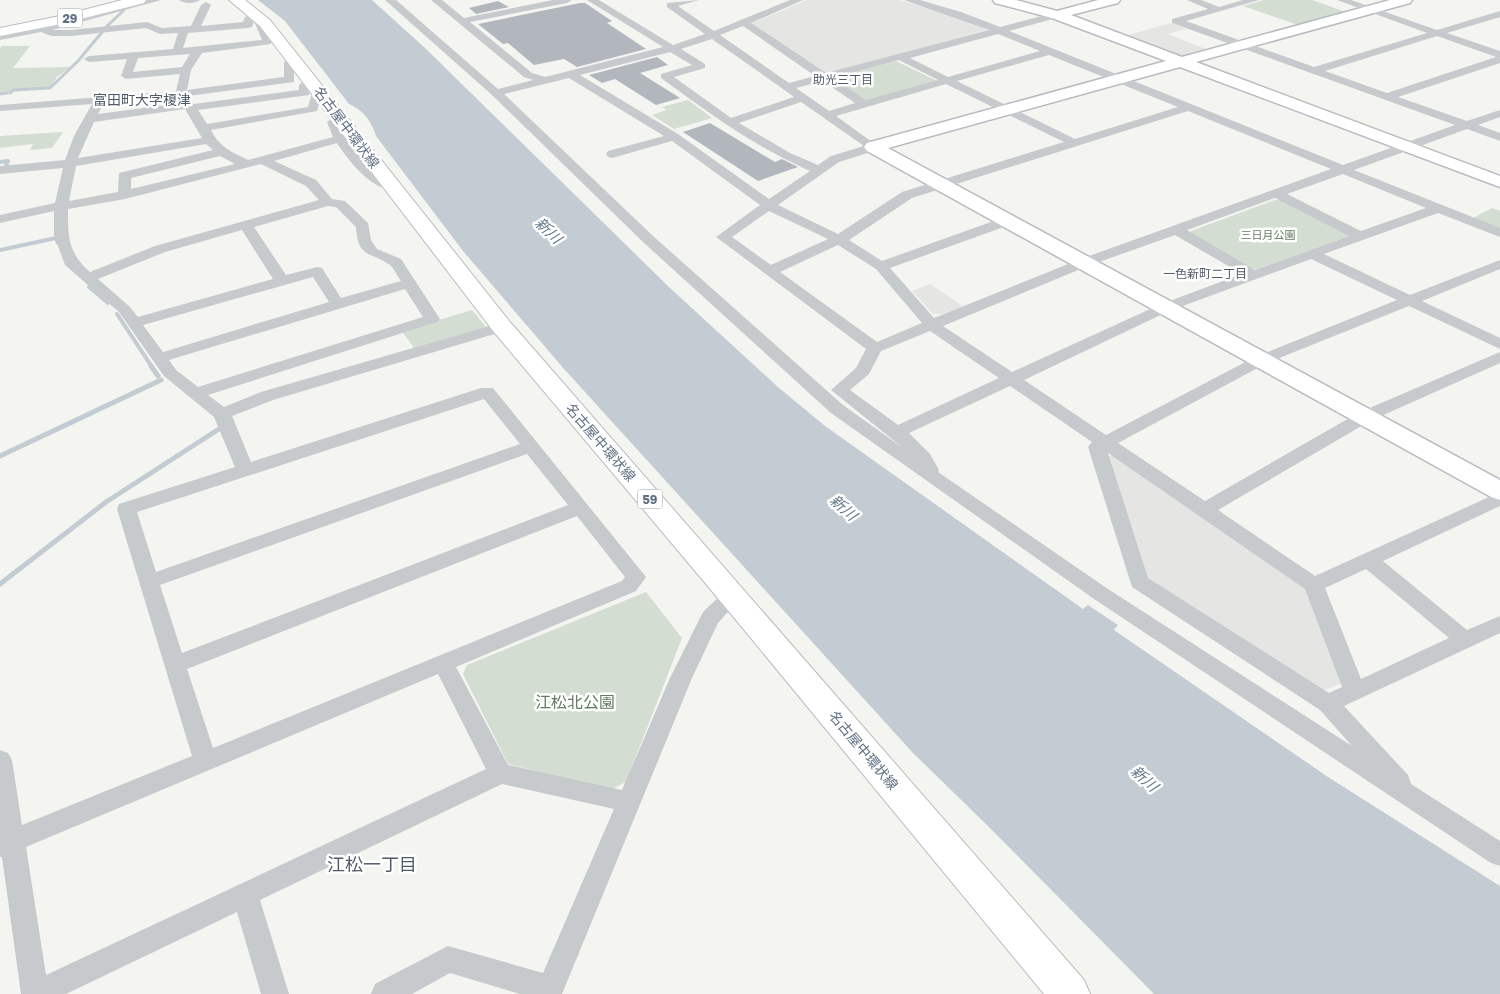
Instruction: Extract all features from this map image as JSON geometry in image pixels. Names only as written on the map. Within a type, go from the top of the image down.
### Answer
[{"type":"main road","name":"29","points":[[0,28],[57,17],[123,0]]},
{"type":"main road","name":"29","points":[[0,32],[61,20],[139,0]]},
{"type":"main road","name":"名古屋中環状線","points":[[247,8],[309,77],[339,128],[392,186],[502,327],[733,595],[1070,994]]},
{"type":"street","points":[[0,37],[44,29],[156,0]]},
{"type":"street","points":[[184,0],[195,0]]},
{"type":"street","points":[[390,0],[496,93],[648,239],[837,409],[1101,594],[1500,855]]},
{"type":"street","points":[[436,0],[528,75],[545,81]]},
{"type":"street","points":[[462,21],[546,2],[567,0]]},
{"type":"street","points":[[694,0],[670,5],[873,147],[939,185],[1500,491]]},
{"type":"street","points":[[496,93],[671,48],[714,34],[798,0]]},
{"type":"street","points":[[909,0],[958,14],[1000,30],[1500,233]]},
{"type":"street","points":[[1000,0],[1057,15],[1500,182]]},
{"type":"street","points":[[787,87],[1113,0]]},
{"type":"street","points":[[1192,0],[1219,10]]},
{"type":"street","points":[[1254,0],[1176,21],[1240,46],[1500,137]]},
{"type":"street","points":[[1342,0],[1500,55]]},
{"type":"street","points":[[875,348],[722,237],[835,159],[1405,0]]},
{"type":"street","points":[[596,1],[701,66],[665,76],[729,122],[786,156],[819,170]]},
{"type":"street","points":[[177,52],[206,5]]},
{"type":"street","points":[[44,29],[51,33],[64,33],[147,25],[160,31],[248,25],[247,8]]},
{"type":"street","points":[[88,59],[267,42],[267,37],[247,8]]},
{"type":"street","points":[[1312,71],[1500,14]]},
{"type":"street","points":[[743,22],[864,104]]},
{"type":"street","points":[[198,50],[186,70],[180,94],[207,134],[222,152],[245,164]]},
{"type":"street","points":[[826,115],[1050,51]]},
{"type":"street","points":[[133,56],[126,76],[186,70]]},
{"type":"street","points":[[900,57],[1075,143]]},
{"type":"street","points":[[1386,97],[1500,59]]},
{"type":"street","points":[[0,108],[180,94],[290,80],[289,62],[309,77],[316,95],[313,109],[309,110],[207,134],[70,162],[0,170]]},
{"type":"street","points":[[571,74],[674,137],[768,204],[838,239],[881,266],[932,325],[1314,585],[1355,691]]},
{"type":"street","points":[[90,119],[305,93],[305,84],[309,77]]},
{"type":"street","points":[[729,122],[803,98]]},
{"type":"street","points":[[100,101],[70,162],[61,205],[61,235],[70,262],[124,309],[170,374],[222,414],[246,471]]},
{"type":"street","points":[[769,271],[804,258],[879,216],[907,195],[1189,107]]},
{"type":"street","points":[[933,478],[924,458],[897,432],[839,390],[863,371],[875,348],[1084,263],[1500,114]]},
{"type":"street","points":[[0,219],[61,205],[125,195],[211,176],[262,160],[339,128]]},
{"type":"street","points":[[612,154],[674,137]]},
{"type":"street","points":[[125,195],[124,176],[222,152]]},
{"type":"street","points":[[262,160],[311,183],[328,202]]},
{"type":"street","points":[[1276,194],[1360,236]]},
{"type":"street","points":[[88,277],[133,258],[328,202],[340,204],[363,226],[364,240],[372,252],[396,262],[432,319],[196,393]]},
{"type":"street","points":[[897,432],[1164,308],[1438,208]]},
{"type":"street","points":[[881,266],[1007,221]]},
{"type":"street","points":[[246,225],[282,281]]},
{"type":"street","points":[[1177,230],[1254,275]]},
{"type":"street","points":[[1312,254],[1500,344]]},
{"type":"street","points":[[1413,799],[1399,781],[1328,704],[1139,582],[1097,447],[1260,360],[1500,264]]},
{"type":"street","points":[[133,323],[224,291],[282,281],[317,271],[338,305]]},
{"type":"street","points":[[160,358],[409,283]]},
{"type":"street","points":[[222,414],[267,396],[502,327]]},
{"type":"street","points":[[354,344],[367,366]]},
{"type":"street","points":[[1204,510],[1364,417],[1500,357]]},
{"type":"street","points":[[6,843],[205,762],[629,586],[636,577],[487,392],[126,509],[205,762]]},
{"type":"street","points":[[148,582],[530,447]]},
{"type":"street","points":[[1314,585],[1500,498]]},
{"type":"street","points":[[174,665],[580,508]]},
{"type":"street","points":[[1368,560],[1465,640]]},
{"type":"street","points":[[385,994],[448,959],[549,992],[681,678],[710,618],[733,595]]},
{"type":"street","points":[[1328,704],[1500,624]]},
{"type":"street","points":[[443,663],[500,773]]},
{"type":"street","points":[[0,760],[6,843],[35,994],[500,773],[628,802]]},
{"type":"street","points":[[245,894],[275,994]]},
{"type":"shaded area","points":[[807,0],[899,0],[954,15],[987,30],[827,74],[750,24]]},
{"type":"shaded area","points":[[1171,23],[1186,29],[1168,34],[1208,50],[1180,55],[1128,35]]},
{"type":"shaded area","points":[[930,284],[963,306],[943,314],[933,314],[912,291]]},
{"type":"shaded area","points":[[1114,455],[1308,588],[1347,681],[1318,693],[1145,580],[1108,456]]},
{"type":"green space","points":[[1264,0],[1312,0],[1346,12],[1298,25],[1243,6]]},
{"type":"green space","points":[[2,46],[30,46],[13,68],[70,67],[57,77],[50,88],[0,93],[0,48]]},
{"type":"green space","points":[[896,61],[937,81],[867,101],[832,78]]},
{"type":"green space","points":[[688,100],[712,118],[674,129],[652,115],[667,110],[662,107]]},
{"type":"green space","points":[[63,132],[52,148],[30,150],[33,144],[0,148],[0,136]]},
{"type":"green space","name":"三日月公園","points":[[1275,200],[1282,200],[1348,233],[1349,236],[1257,269],[1251,268],[1192,234],[1191,231]]},
{"type":"green space","points":[[1492,208],[1500,211],[1500,230],[1471,219]]},
{"type":"green space","points":[[472,310],[486,327],[414,348],[402,331]]},
{"type":"green space","name":"江松北公園","points":[[646,592],[682,638],[626,782],[609,790],[508,764],[463,674],[467,665]]},
{"type":"water","name":"新川","points":[[258,0],[372,0],[425,48],[670,288],[778,387],[825,426],[1083,609],[1088,605],[1118,625],[1114,630],[1328,777],[1500,886],[1500,994],[1154,994],[913,753],[565,370],[463,251],[376,136],[366,117],[349,104],[285,21]]},
{"type":"building","points":[[498,1],[509,7],[476,14],[469,8]]},
{"type":"building","points":[[585,3],[612,21],[607,23],[646,49],[577,67],[564,59],[534,65],[508,43],[503,44],[478,24]]},
{"type":"building","points":[[657,57],[668,65],[640,73],[680,98],[656,105],[615,79],[602,83],[589,75]]},
{"type":"building","points":[[710,123],[775,162],[782,159],[798,167],[758,181],[683,132]]},
{"type":"waterway","points":[[104,29],[124,10]]},
{"type":"waterway","points":[[78,61],[103,31]]},
{"type":"waterway","points":[[10,93],[13,90],[50,88],[77,62]]},
{"type":"waterway","points":[[0,94],[7,93]]},
{"type":"waterway","points":[[0,162],[8,161],[5,168]]},
{"type":"waterway","points":[[0,250],[56,238],[58,243]]},
{"type":"waterway","points":[[89,287],[108,303]]},
{"type":"waterway","points":[[117,314],[152,367]]},
{"type":"waterway","points":[[151,366],[158,376]]},
{"type":"waterway","points":[[0,456],[161,380]]},
{"type":"waterway","points":[[0,584],[106,502],[219,429]]},
{"type":"district","name":"助光三丁目","points":[[843,79]]},
{"type":"district","name":"富田町大字榎津","points":[[142,99]]},
{"type":"district","name":"一色新町二丁目","points":[[1205,273]]},
{"type":"district","name":"江松一丁目","points":[[372,864]]}]
